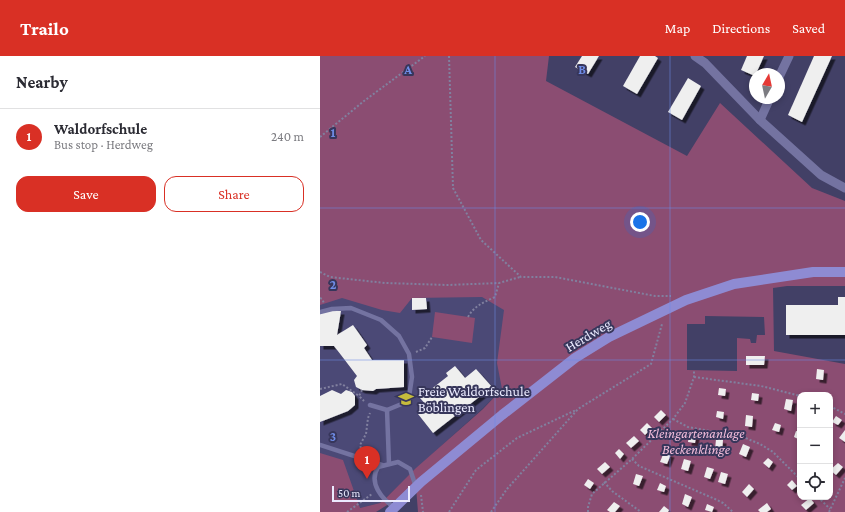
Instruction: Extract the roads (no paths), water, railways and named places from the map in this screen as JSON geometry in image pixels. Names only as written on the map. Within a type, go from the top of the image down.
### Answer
[{"type":"street","points":[[695,56],[705,63],[760,120],[821,175],[845,188]]},
{"type":"street","points":[[783,68],[788,56]]},
{"type":"street","points":[[760,120],[767,104]]},
{"type":"street","name":"Herdweg","points":[[392,510],[419,490],[502,415],[575,358],[609,337],[686,300],[734,284],[813,272],[845,272]]},
{"type":"lane","points":[[320,312],[332,309],[351,308],[381,320],[399,336],[409,354],[412,377],[409,397],[404,403],[387,410],[371,406]]},
{"type":"lane","points":[[387,410],[389,464]]},
{"type":"lane","points":[[320,445],[382,465],[398,462],[410,469],[419,490]]},
{"type":"lane","points":[[382,465],[378,467],[374,480],[378,490],[392,510]]},
{"type":"place","name":"Freie Waldorfschule Böblingen","points":[[406,399]]},
{"type":"place","name":"Waldorfschule","points":[[367,479]]},
{"type":"park label","name":"Kleingartenanlage Beckenklinge","points":[[696,442]]}]
